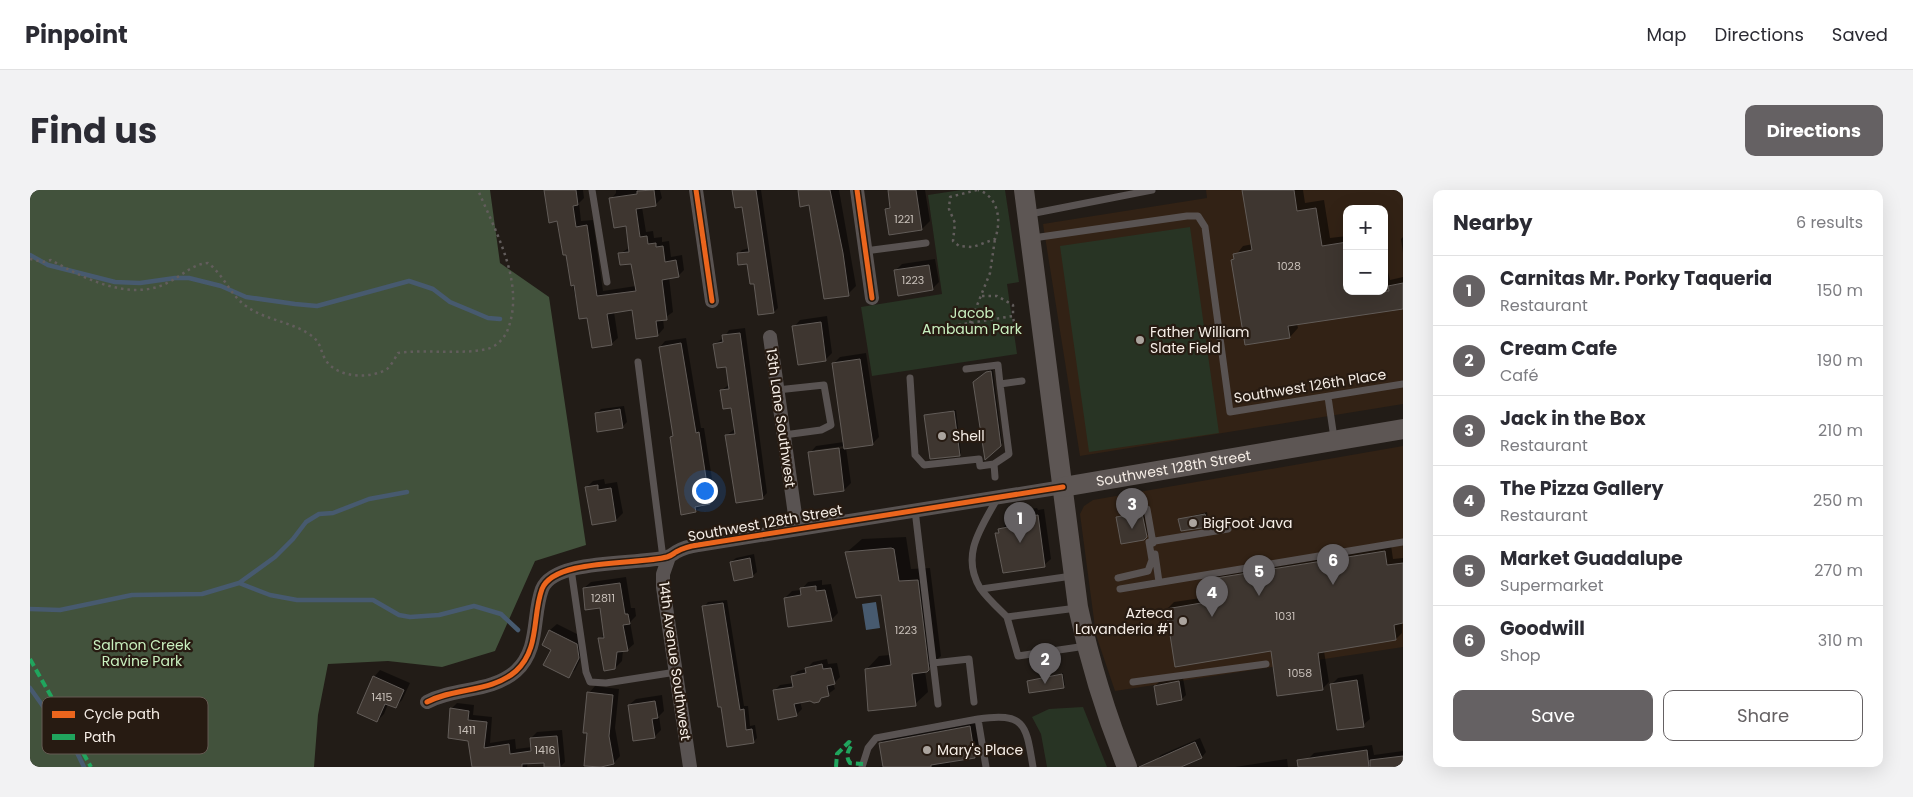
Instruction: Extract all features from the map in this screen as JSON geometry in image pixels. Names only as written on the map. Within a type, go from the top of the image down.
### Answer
[{"type":"main road","points":[[1024,190],[1078,607],[1086,646],[1103,706],[1128,767]]},
{"type":"main road","name":"Southwest 128th Street","points":[[1063,487],[1403,429]]},
{"type":"street","points":[[696,190],[712,301]]},
{"type":"street","points":[[857,190],[872,298]]},
{"type":"street","name":"13th Lane Southwest","points":[[770,337],[798,529]]},
{"type":"street","name":"Southwest 128th Street","points":[[427,702],[448,693],[492,684],[504,679],[516,670],[532,643],[542,589],[554,576],[571,569],[666,558],[685,548],[1063,487]]},
{"type":"street","name":"14th Avenue Southwest","points":[[666,558],[663,587],[690,767]]},
{"type":"lane","points":[[592,190],[607,282]]},
{"type":"lane","points":[[1027,214],[1152,190]]},
{"type":"lane","name":"Southwest 126th Place","points":[[1030,239],[1198,216],[1205,227],[1230,412],[1403,384]]},
{"type":"lane","points":[[865,252],[926,242]]},
{"type":"lane","points":[[638,362],[666,558]]},
{"type":"lane","points":[[910,378],[915,455],[924,465],[979,459],[980,466],[994,464],[1008,454],[998,365],[966,370]]},
{"type":"lane","points":[[1000,384],[1022,381]]},
{"type":"lane","points":[[777,390],[824,385],[831,425],[821,430],[784,435]]},
{"type":"lane","points":[[1328,397],[1334,440]]},
{"type":"lane","points":[[994,464],[995,477]]},
{"type":"lane","points":[[998,496],[972,547],[973,570],[981,589],[1006,617],[1018,656],[1086,646]]},
{"type":"lane","points":[[915,510],[938,704]]},
{"type":"lane","points":[[1145,511],[1153,541],[1160,582]]},
{"type":"lane","points":[[1118,578],[1148,571],[1152,560],[1149,542],[1228,528]]},
{"type":"lane","points":[[1120,588],[1403,542]]},
{"type":"lane","points":[[571,569],[586,672],[590,682],[606,683],[676,672]]},
{"type":"lane","points":[[981,589],[1074,575]]},
{"type":"lane","points":[[1006,617],[1078,607]]},
{"type":"lane","points":[[933,663],[969,659],[974,702]]},
{"type":"lane","points":[[1132,682],[1266,664]]},
{"type":"lane","points":[[862,767],[868,748],[876,738],[1000,716],[1019,722],[1028,736],[1033,767]]},
{"type":"lane","points":[[978,719],[986,767]]},
{"type":"path","points":[[30,259],[43,262],[50,260],[81,277],[110,286],[139,290],[166,284],[196,265],[208,263],[222,276],[226,285],[245,305],[258,314],[286,322],[310,334],[321,344],[326,362],[342,373],[369,375],[388,368],[398,354],[422,350],[488,349],[505,338],[512,319],[513,289],[507,262],[478,190]]},
{"type":"path","points":[[970,323],[990,273],[995,239],[998,209],[988,194],[977,190],[950,197],[949,209],[955,224],[953,241],[959,246],[967,247],[980,245],[995,239]]},
{"type":"path","points":[[982,296],[1004,298],[1013,305],[1016,338]]},
{"type":"path","points":[[940,328],[1013,316]]},
{"type":"shaded area","points":[[1206,190],[1403,190],[1403,404],[1080,456],[1043,224],[1207,198]]},
{"type":"shaded area","points":[[1403,446],[1403,647],[1115,691],[1096,635],[1080,514],[1084,506],[1093,500]]},
{"type":"green space","name":"Salmon Creek Ravine Park","points":[[30,190],[490,190],[500,263],[549,297],[586,545],[535,561],[495,651],[442,667],[388,661],[328,664],[318,715],[314,767],[30,767]]},
{"type":"green space","name":"Jacob Ambaum Park","points":[[961,190],[1005,190],[1019,282],[1007,284],[1017,354],[872,376],[861,307],[942,294],[928,195]]},
{"type":"green space","name":"Father William Slate Field","points":[[1190,227],[1219,433],[1089,452],[1060,246]]},
{"type":"green space","points":[[1083,707],[1107,767],[1047,767],[1041,734],[1032,717],[1049,709]]},
{"type":"water","points":[[876,602],[880,628],[866,630],[862,604]]},
{"type":"building","points":[[544,190],[576,190],[578,205],[573,206],[576,227],[587,225],[597,296],[636,291],[631,264],[620,265],[618,253],[629,252],[626,226],[614,228],[609,198],[637,194],[637,191],[654,190],[656,206],[636,209],[640,237],[647,236],[648,244],[656,243],[656,247],[663,246],[665,262],[676,260],[679,277],[662,280],[667,320],[656,321],[658,336],[636,339],[632,310],[607,314],[612,345],[592,348],[587,318],[579,319],[574,285],[571,286],[566,255],[563,255],[557,221],[549,223]]},
{"type":"building","points":[[732,190],[756,190],[774,313],[758,315],[754,284],[750,284],[747,264],[738,265],[737,253],[749,252],[742,207],[735,208]]},
{"type":"building","points":[[798,190],[830,190],[843,253],[849,296],[824,299],[809,205],[800,207]]},
{"type":"building","points":[[888,190],[916,190],[922,230],[889,235],[885,209],[890,208]]},
{"type":"building","points":[[1242,190],[1294,190],[1297,211],[1316,208],[1322,246],[1343,243],[1343,295],[1388,295],[1388,286],[1403,283],[1403,309],[1288,326],[1290,338],[1245,345],[1231,260],[1234,259],[1233,254],[1252,250]]},
{"type":"building","points":[[929,265],[933,290],[898,296],[894,270]]},
{"type":"building","points":[[821,322],[826,361],[798,365],[792,326]]},
{"type":"building","points":[[740,333],[763,499],[736,503],[725,435],[735,434],[731,408],[723,409],[720,390],[729,389],[726,367],[717,368],[713,344],[723,342],[722,335]]},
{"type":"building","points":[[681,343],[696,433],[699,432],[710,504],[695,507],[696,512],[681,515],[670,437],[673,436],[659,347]]},
{"type":"building","points":[[860,359],[873,445],[844,449],[832,363]]},
{"type":"building","name":"Shell","points":[[991,371],[1001,446],[985,460],[973,382],[986,372]]},
{"type":"building","points":[[620,409],[623,428],[597,432],[595,413]]},
{"type":"building","name":"Shell","points":[[954,411],[960,456],[930,459],[924,415]]},
{"type":"building","points":[[839,448],[844,491],[814,495],[808,452]]},
{"type":"building","points":[[598,485],[598,490],[611,488],[616,521],[592,525],[585,487]]},
{"type":"building","points":[[1142,513],[1147,537],[1144,540],[1121,544],[1116,517]]},
{"type":"building","points":[[1031,514],[1031,516],[1038,515],[1045,567],[1003,573],[995,533],[999,533],[998,529],[1008,527],[1007,518]]},
{"type":"building","name":"BigFoot Java","points":[[1205,514],[1208,527],[1181,531],[1178,519]]},
{"type":"building","points":[[894,549],[899,581],[918,580],[929,670],[912,674],[916,706],[868,711],[865,669],[891,665],[881,595],[856,598],[845,552]]},
{"type":"building","points":[[1385,551],[1387,565],[1403,563],[1403,623],[1394,625],[1396,640],[1318,653],[1323,690],[1277,696],[1271,651],[1175,667],[1166,609],[1213,601],[1210,579]]},
{"type":"building","points":[[750,558],[753,577],[734,581],[730,562]]},
{"type":"building","points":[[620,583],[625,614],[628,614],[630,624],[623,625],[628,651],[617,652],[615,669],[604,671],[598,638],[604,638],[600,608],[585,610],[583,588]]},
{"type":"building","points":[[816,586],[816,591],[825,590],[832,621],[788,627],[784,598],[801,595],[800,588]]},
{"type":"building","points":[[723,603],[740,710],[744,709],[746,730],[752,729],[754,743],[727,747],[721,707],[718,707],[702,606]]},
{"type":"building","points":[[549,630],[577,644],[579,658],[569,678],[543,665],[551,650],[542,645]]},
{"type":"building","points":[[822,664],[823,669],[831,668],[835,684],[827,686],[829,696],[821,698],[819,702],[814,703],[810,701],[794,704],[797,716],[778,720],[773,690],[793,687],[791,676],[806,673],[805,668]]},
{"type":"building","points":[[1062,674],[1064,688],[1029,693],[1027,681]]},
{"type":"building","points":[[373,676],[404,690],[396,708],[385,704],[377,722],[357,713]]},
{"type":"building","points":[[1357,680],[1364,727],[1337,730],[1330,684]]},
{"type":"building","points":[[1179,681],[1182,700],[1157,705],[1154,686]]},
{"type":"building","points":[[587,692],[613,695],[609,736],[614,764],[601,767],[584,766],[587,733],[583,733]]},
{"type":"building","points":[[655,701],[658,718],[652,719],[655,738],[633,741],[628,705]]},
{"type":"building","points":[[450,708],[469,711],[468,720],[487,722],[484,748],[509,744],[510,754],[531,751],[530,738],[557,736],[560,767],[544,767],[544,763],[522,764],[522,767],[472,767],[468,741],[448,738]]},
{"type":"building","name":"Mary's Place","points":[[970,726],[975,758],[931,765],[931,767],[883,767],[879,743]]},
{"type":"building","points":[[1195,742],[1202,758],[1181,767],[1139,767]]},
{"type":"building","points":[[1367,750],[1369,767],[1298,767],[1297,760]]},
{"type":"building","points":[[1403,756],[1403,767],[1370,767],[1370,760]]},
{"type":"waterway","points":[[30,255],[48,265],[115,282],[140,283],[189,278],[221,286],[246,297],[317,306],[409,281],[433,289],[450,302],[488,318],[500,319]]},
{"type":"waterway","points":[[239,583],[275,557],[293,539],[306,522],[319,514],[333,513],[369,499],[407,492]]},
{"type":"waterway","points":[[30,609],[60,610],[132,595],[202,594],[239,583],[270,595],[297,600],[373,600],[399,615],[410,617],[439,615],[474,606],[501,614],[518,630]]},
{"type":"waterway","points":[[30,688],[42,705]]},
{"type":"waterway","points":[[78,754],[84,767]]},
{"type":"marked path","points":[[30,659],[51,697]]},
{"type":"marked path","points":[[836,767],[837,754],[849,742],[852,744],[848,751],[848,760],[850,763],[863,764]]},
{"type":"marked path","points":[[84,754],[91,767]]},
{"type":"cycle path","points":[[696,190],[712,301]]},
{"type":"cycle path","points":[[857,190],[872,298]]},
{"type":"cycle path","points":[[427,702],[449,694],[484,687],[506,678],[516,671],[529,653],[542,589],[550,579],[563,572],[598,564],[667,557],[681,549],[695,545],[1063,487]]},
{"type":"place","name":"Father William Slate Field","points":[[1140,340]]},
{"type":"place","name":"Shell","points":[[942,436]]},
{"type":"place","name":"BigFoot Java","points":[[1193,523]]},
{"type":"place","name":"Jack in the Box","points":[[1132,529]]},
{"type":"place","name":"Carnitas Mr. Porky Taqueria","points":[[1020,543]]},
{"type":"place","name":"Goodwill","points":[[1333,585]]},
{"type":"place","name":"Market Guadalupe","points":[[1259,596]]},
{"type":"place","name":"The Pizza Gallery","points":[[1212,617]]},
{"type":"place","name":"Azteca Lavanderia #1","points":[[1183,621]]},
{"type":"place","name":"Cream Cafe","points":[[1045,684]]},
{"type":"place","name":"Mary's Place","points":[[927,750]]}]
